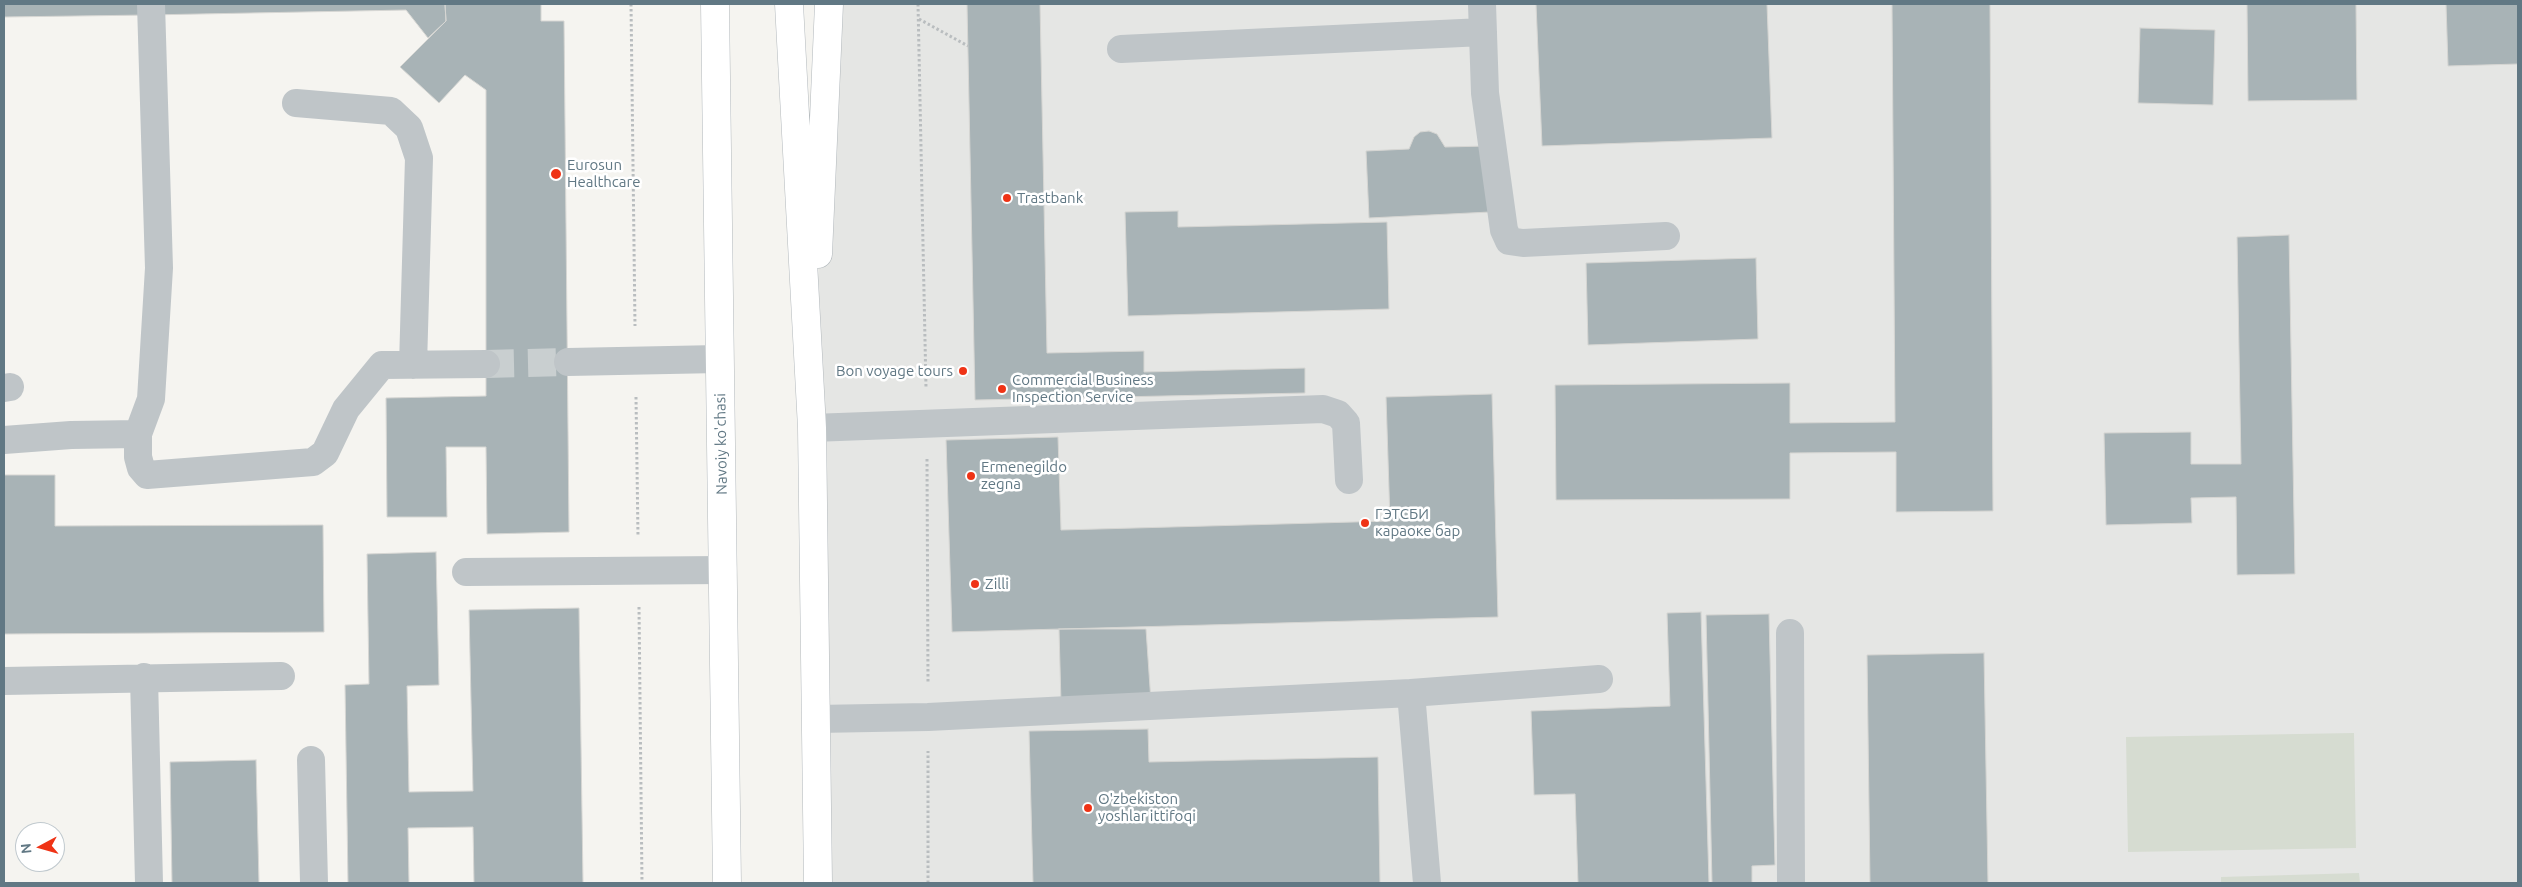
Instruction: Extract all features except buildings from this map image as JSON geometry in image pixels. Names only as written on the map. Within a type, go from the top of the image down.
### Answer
[{"type":"main road","name":"Navoiy ko'chasi","points":[[715,4],[727,883]]},
{"type":"main road","points":[[789,4],[812,428],[818,883]]},
{"type":"main road","points":[[812,428],[829,4]]},
{"type":"lane","points":[[151,4],[159,268],[151,399],[138,434],[138,457],[141,468],[147,475],[313,462],[325,454],[346,409],[382,365],[486,364]]},
{"type":"lane","points":[[1482,4],[1485,93],[1504,230],[1509,241],[1523,243],[1666,236]]},
{"type":"lane","points":[[1121,49],[1484,32]]},
{"type":"lane","points":[[296,103],[391,111],[409,128],[418,158],[413,365]]},
{"type":"lane","points":[[568,362],[719,359]]},
{"type":"lane","points":[[812,428],[1324,409],[1338,414],[1346,423],[1349,480]]},
{"type":"lane","points":[[4,440],[138,434]]},
{"type":"lane","points":[[466,572],[722,570]]},
{"type":"lane","points":[[1790,633],[1791,883]]},
{"type":"lane","points":[[4,681],[281,676]]},
{"type":"lane","points":[[144,677],[149,883]]},
{"type":"lane","points":[[816,719],[928,717],[1411,693],[1599,680]]},
{"type":"lane","points":[[1411,693],[1427,883]]},
{"type":"lane","points":[[311,760],[314,883]]},
{"type":"path","points":[[631,4],[642,883]]},
{"type":"path","points":[[919,19],[968,46]]},
{"type":"shaded area","points":[[829,4],[2518,4],[2518,883],[818,883],[812,428]]},
{"type":"shaded area","points":[[2354,733],[2356,848],[2128,852],[2126,737]]},
{"type":"shaded area","points":[[2359,873],[2360,883],[2221,883],[2221,877]]},
{"type":"tunnel","points":[[486,364],[568,362]]},
{"type":"place","name":"Eurosun Healthcare","points":[[556,174]]},
{"type":"place","name":"Trastbank","points":[[1007,198]]},
{"type":"place","name":"Bon voyage tours","points":[[963,371]]},
{"type":"place","name":"Commercial Business Inspection Service","points":[[1002,389]]},
{"type":"place","name":"Ermenegildo zegna","points":[[971,476]]},
{"type":"place","name":"ГЭТСБИ караоке бар","points":[[1365,523]]},
{"type":"place","name":"Zilli","points":[[975,584]]},
{"type":"place","name":"O'zbekiston yoshlar ittifoqi","points":[[1088,808]]}]
